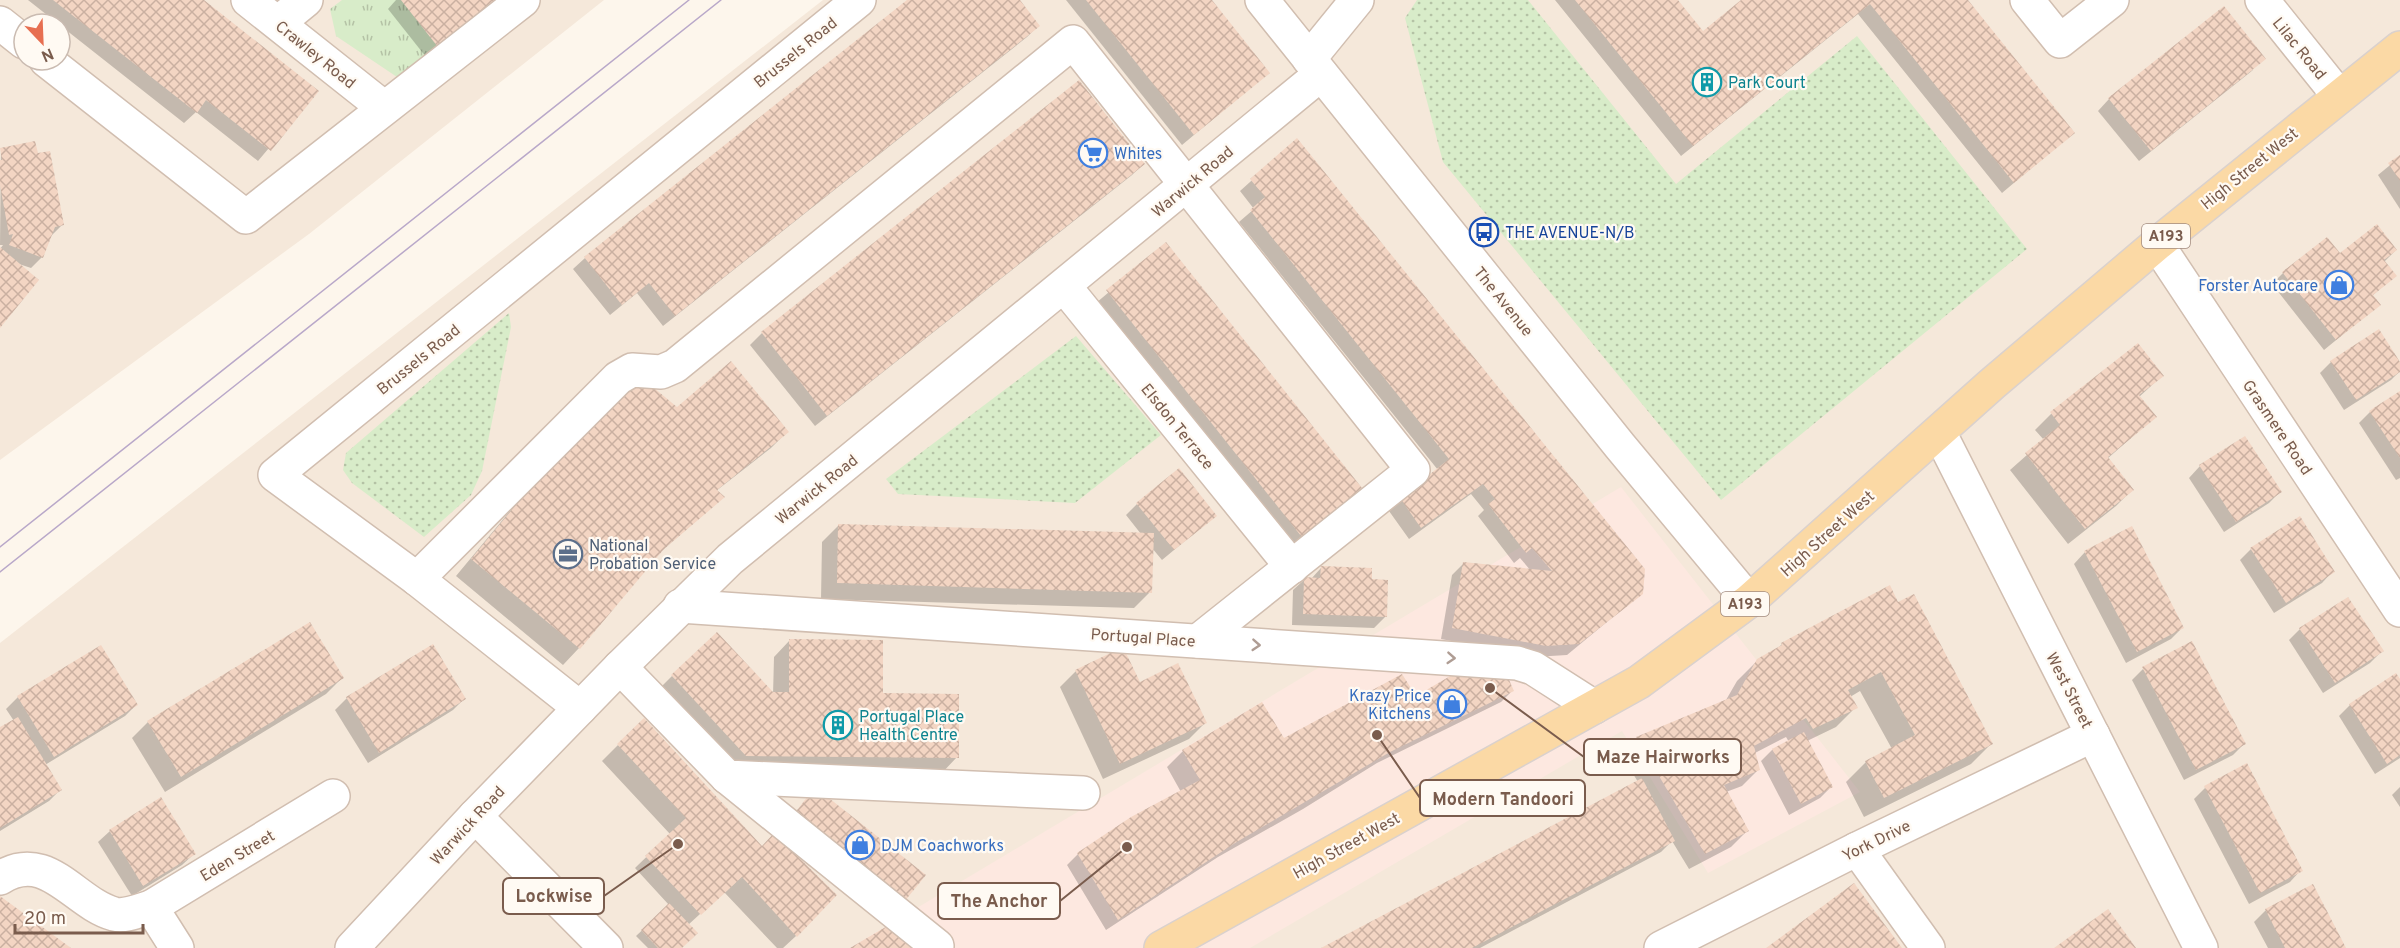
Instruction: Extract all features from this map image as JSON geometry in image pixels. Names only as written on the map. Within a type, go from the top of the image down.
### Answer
[{"type":"main road","name":"High Street West","points":[[1161,948],[1640,682],[1749,601],[1992,384],[2157,244],[2400,48]]},
{"type":"street","name":"Crawley Road","points":[[248,0],[383,107]]},
{"type":"street","points":[[278,23],[306,0]]},
{"type":"street","points":[[61,72],[246,217],[383,107],[523,0]]},
{"type":"street","name":"Brussels Road","points":[[580,708],[417,579],[275,475],[859,0]]},
{"type":"street","name":"The Avenue","points":[[1262,0],[1613,437],[1749,601]]},
{"type":"street","name":"Warwick Road","points":[[352,948],[475,816],[680,606],[730,559],[1187,185],[1315,67],[1358,0]]},
{"type":"street","points":[[2027,0],[2060,41],[2112,0]]},
{"type":"street","name":"Lilac Road","points":[[2262,0],[2339,96]]},
{"type":"street","points":[[0,23],[12,32]]},
{"type":"street","points":[[417,579],[618,378],[632,370],[661,372],[675,366],[1073,42],[1413,470],[1198,641]]},
{"type":"street","name":"Grasmere Road","points":[[2157,244],[2400,610]]},
{"type":"street","name":"Elsdon Terrace","points":[[1065,286],[1292,567]]},
{"type":"street","name":"West Street","points":[[1939,432],[2201,948]]},
{"type":"street","name":"Portugal Place","points":[[680,606],[1517,663],[1533,668],[1594,707]]},
{"type":"street","points":[[620,667],[727,777],[937,946]]},
{"type":"street","name":"York Drive","points":[[1661,948],[1857,849],[2093,735]]},
{"type":"street","points":[[727,777],[1083,793]]},
{"type":"street","name":"Eden Street","points":[[0,878],[22,869],[36,870],[53,876],[102,909],[116,915],[129,914],[151,907],[333,796]]},
{"type":"street","points":[[475,816],[606,948]]},
{"type":"street","points":[[1857,849],[1928,948]]},
{"type":"street","points":[[151,907],[177,948]]},
{"type":"shaded area","points":[[0,0],[604,0],[309,234],[0,460]]},
{"type":"shaded area","points":[[823,0],[2400,0],[2400,948],[0,948],[0,643]]},
{"type":"shaded area","points":[[1621,487],[1860,792],[1708,873],[1622,731],[1250,948],[850,948]]},
{"type":"green space","points":[[342,0],[401,0],[438,47],[397,77],[336,36],[330,9]]},
{"type":"green space","points":[[1417,0],[1528,0],[1676,184],[1857,36],[2027,249],[1721,500],[1443,162],[1405,18]]},
{"type":"green space","points":[[509,313],[511,327],[482,471],[471,495],[424,537],[352,483],[343,470],[346,453]]},
{"type":"green space","points":[[1076,336],[1161,435],[1075,503],[898,494],[886,479]]},
{"type":"building","points":[[53,0],[204,0],[319,91],[271,151],[206,100],[197,113],[72,15],[72,12],[68,12]]},
{"type":"building","points":[[401,0],[497,0],[438,47]]},
{"type":"building","points":[[907,0],[1020,0],[1040,26],[675,316],[649,283],[622,305],[584,257]]},
{"type":"building","points":[[1086,0],[1212,0],[1270,73],[1194,135]]},
{"type":"building","name":"Park Court","points":[[1575,0],[1678,0],[1703,31],[1741,0],[1968,0],[2075,133],[2014,183],[1870,4],[1693,146]]},
{"type":"building","points":[[2224,6],[2266,59],[2151,151],[2108,98]]},
{"type":"building","points":[[1079,80],[1145,164],[827,416],[761,332]]},
{"type":"building","points":[[1297,138],[1645,569],[1643,594],[1579,644],[1546,646],[1452,628],[1463,562],[1552,571],[1532,548],[1526,553],[1488,504],[1495,499],[1483,484],[1421,528],[1400,498],[1449,459],[1250,210],[1265,197],[1250,179]]},
{"type":"building","points":[[35,141],[38,153],[50,151],[64,225],[55,227],[43,258],[9,245],[13,234],[9,235],[0,185],[0,160],[2,160],[0,148]]},
{"type":"building","points":[[2400,155],[2400,181],[2388,163]]},
{"type":"building","name":"Forster Autocare","points":[[2377,224],[2397,250],[2384,260],[2397,276],[2373,295],[2381,305],[2336,340],[2282,272],[2327,237],[2340,253]]},
{"type":"building","points":[[1166,242],[1366,493],[1305,541],[1106,290]]},
{"type":"building","points":[[0,247],[39,280],[0,328]]},
{"type":"building","points":[[2379,329],[2400,362],[2400,372],[2356,400],[2330,361]]},
{"type":"building","points":[[2138,343],[2164,376],[2139,395],[2157,417],[2108,457],[2134,490],[2085,529],[2025,453],[2060,425],[2050,412]]},
{"type":"building","points":[[731,361],[789,432],[717,490],[725,497],[664,549],[580,649],[471,559],[555,458],[642,378],[677,407]]},
{"type":"building","points":[[2400,391],[2400,458],[2369,411]]},
{"type":"building","points":[[2245,436],[2282,492],[2236,522],[2199,465]]},
{"type":"building","points":[[1179,468],[1217,516],[1174,550],[1136,503]]},
{"type":"building","points":[[2300,516],[2335,572],[2286,603],[2250,548]]},
{"type":"building","points":[[838,524],[1154,533],[1152,593],[837,583]]},
{"type":"building","points":[[2132,526],[2184,628],[2137,652],[2084,551]]},
{"type":"building","points":[[1321,566],[1372,568],[1372,579],[1388,580],[1387,617],[1303,614],[1304,577],[1320,578]]},
{"type":"building","points":[[1890,585],[1898,602],[1914,594],[1993,744],[1884,798],[1865,761],[1915,735],[1881,672],[1848,690],[1858,708],[1813,729],[1806,718],[1754,746],[1760,770],[1724,785],[1749,831],[1705,854],[1636,737],[1737,695],[1757,659],[1782,645],[1781,643]]},
{"type":"building","points":[[2348,597],[2384,651],[2335,683],[2299,628]]},
{"type":"building","points":[[310,622],[344,678],[181,777],[147,721]]},
{"type":"building","name":"Portugal Place Health Centre","points":[[717,632],[773,692],[789,692],[789,639],[883,640],[883,693],[959,694],[959,758],[746,756],[671,675]]},
{"type":"building","points":[[2192,641],[2246,744],[2196,770],[2142,667]]},
{"type":"building","points":[[433,644],[466,699],[379,753],[346,697]]},
{"type":"building","points":[[101,645],[138,705],[54,757],[17,696]]},
{"type":"building","points":[[1123,647],[1140,682],[1178,663],[1207,723],[1120,764],[1075,670]]},
{"type":"building","points":[[1506,673],[1514,691],[1390,752],[1235,843],[1118,920],[1077,853],[1131,817],[1200,780],[1182,750],[1262,702],[1284,738],[1402,674],[1416,696],[1452,675]]},
{"type":"building","points":[[2396,673],[2400,679],[2400,755],[2387,764],[2349,704]]},
{"type":"building","points":[[18,717],[62,790],[0,828],[0,727]]},
{"type":"building","points":[[644,718],[762,846],[774,833],[837,895],[797,937],[742,877],[701,915],[645,856],[686,818],[617,744]]},
{"type":"building","points":[[1804,732],[1833,787],[1801,804],[1772,749]]},
{"type":"building","points":[[2247,763],[2303,871],[2260,893],[2204,786]]},
{"type":"building","points":[[1642,778],[1675,841],[1472,948],[1321,948]]},
{"type":"building","name":"DJM Coachworks","points":[[815,787],[926,875],[904,902],[794,814]]},
{"type":"building","points":[[161,797],[196,854],[143,886],[109,830]]},
{"type":"building","points":[[1854,883],[1902,948],[1766,948]]},
{"type":"building","points":[[2313,884],[2346,948],[2285,948],[2265,909]]},
{"type":"building","points":[[0,896],[71,948],[0,948]]},
{"type":"building","points":[[669,903],[698,933],[682,948],[658,948],[641,930]]},
{"type":"building","points":[[2108,909],[2136,948],[2054,948]]},
{"type":"building","points":[[889,925],[911,948],[850,948]]},
{"type":"tram line","points":[[0,547],[689,0]]},
{"type":"tram line","points":[[0,572],[721,0]]},
{"type":"place","name":"Park Court","points":[[1707,82]]},
{"type":"place","name":"Whites","points":[[1093,153]]},
{"type":"place","name":"THE AVENUE-N/B","points":[[1484,232]]},
{"type":"place","name":"Forster Autocare","points":[[2339,285]]},
{"type":"place","name":"National Probation Service","points":[[568,554]]},
{"type":"place","name":"Maze Hairworks","points":[[1490,688]]},
{"type":"place","name":"Krazy Price Kitchens","points":[[1452,704]]},
{"type":"place","name":"Portugal Place Health Centre","points":[[838,725]]},
{"type":"place","name":"Modern Tandoori","points":[[1377,735]]},
{"type":"place","name":"Lockwise","points":[[678,844]]},
{"type":"place","name":"DJM Coachworks","points":[[860,845]]},
{"type":"place","name":"The Anchor","points":[[1127,847]]}]
